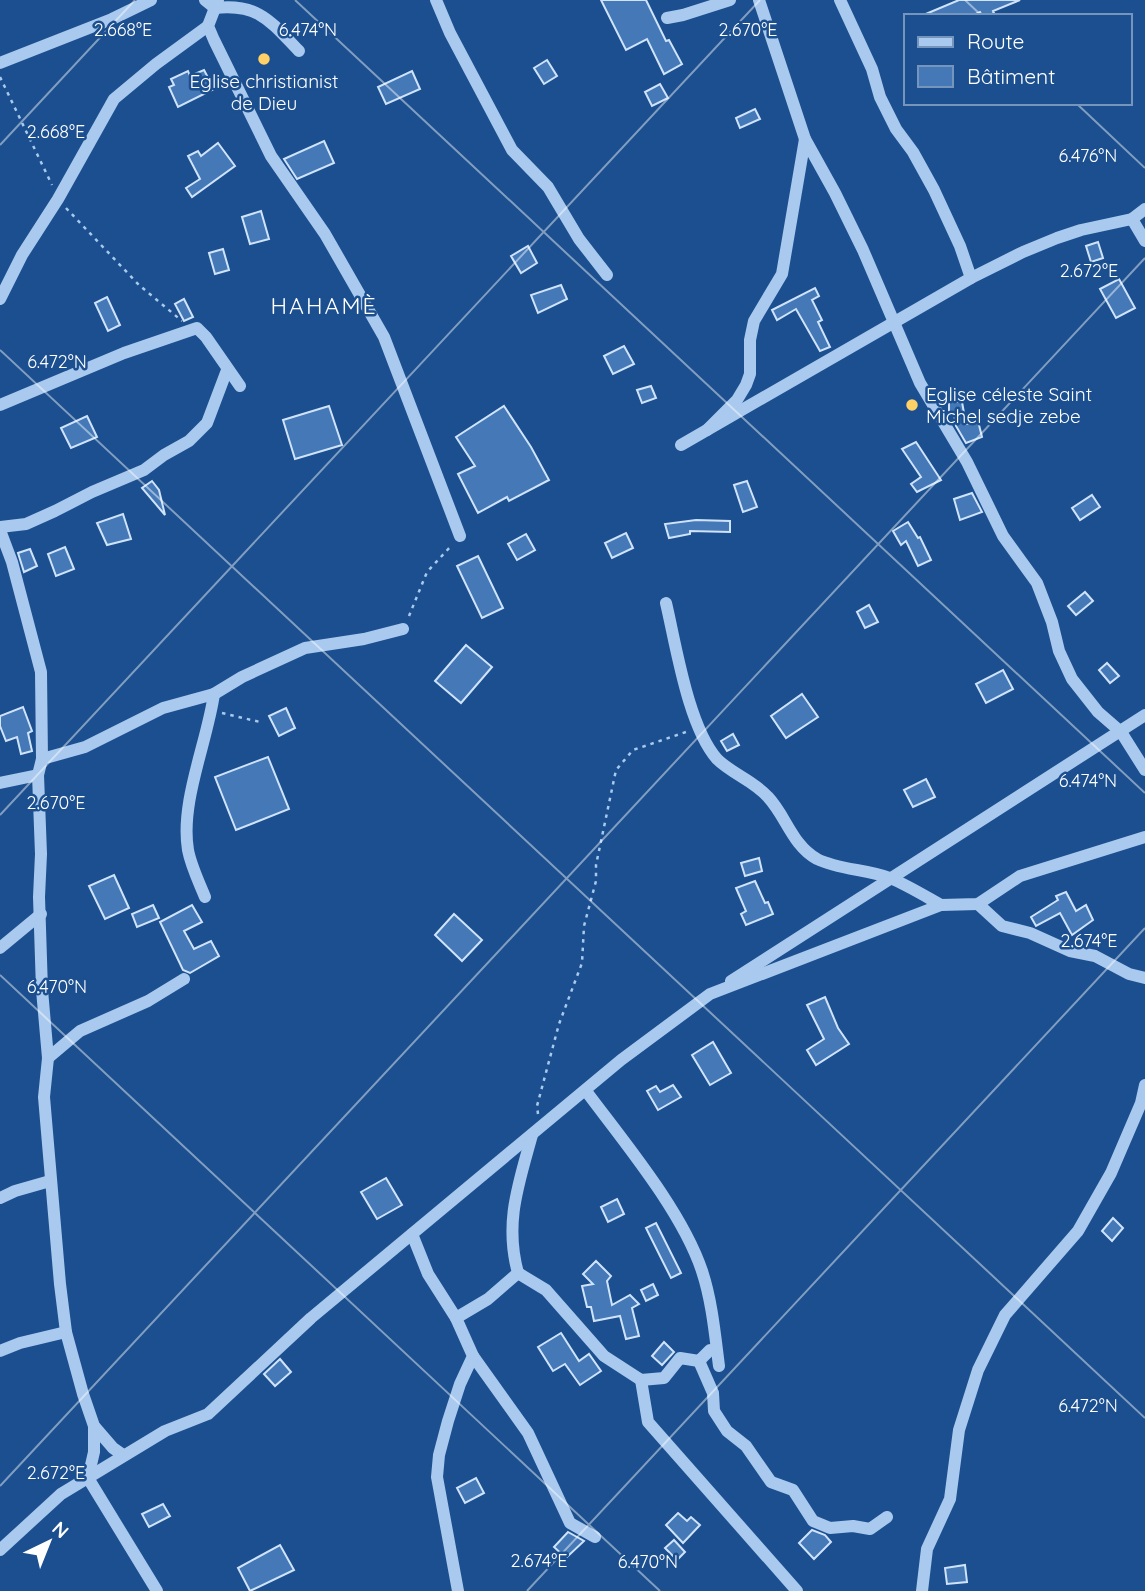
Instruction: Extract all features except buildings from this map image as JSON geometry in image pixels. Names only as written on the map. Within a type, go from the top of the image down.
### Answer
[{"type":"street","points":[[0,63],[112,19],[151,0]]},
{"type":"street","points":[[436,0],[450,33],[512,150],[548,187],[579,239],[607,275]]},
{"type":"street","points":[[667,18],[730,0]]},
{"type":"street","points":[[759,0],[805,139],[841,204],[920,383],[967,462],[1003,536],[1037,583],[1052,622],[1059,651],[1072,680],[1098,712],[1121,732],[1145,770]]},
{"type":"street","points":[[840,0],[872,69],[880,97],[896,129],[913,152],[934,190],[960,246],[971,278]]},
{"type":"street","points":[[299,51],[267,18],[250,9],[213,3],[208,26],[271,156],[325,234],[384,337],[460,536]]},
{"type":"street","points":[[0,299],[22,255],[58,199],[114,100],[156,64],[208,26]]},
{"type":"street","points":[[707,430],[737,400],[746,385],[750,373],[750,340],[754,321],[782,274],[805,139]]},
{"type":"street","points":[[681,445],[971,278],[1057,238],[1132,219],[1145,209]]},
{"type":"street","points":[[1132,219],[1145,241]]},
{"type":"street","points":[[0,405],[124,353],[197,328],[240,386]]},
{"type":"street","points":[[157,1591],[88,1478],[94,1452],[94,1426],[66,1332],[44,1097],[48,1058],[42,990],[38,775],[42,759],[40,672],[12,562],[0,528],[26,524],[55,511],[144,470],[189,441],[207,422],[227,370]]},
{"type":"street","points":[[666,603],[676,652],[697,724],[716,758],[750,780],[770,798],[786,826],[807,852],[819,860],[890,878],[941,905]]},
{"type":"street","points":[[42,759],[85,747],[163,708],[214,694],[242,677],[305,648],[364,639],[403,629]]},
{"type":"street","points":[[205,897],[188,852],[187,841],[192,794],[214,694]]},
{"type":"street","points":[[0,1550],[61,1494],[165,1431],[208,1414],[311,1318],[632,1052],[710,994],[1145,715]]},
{"type":"street","points":[[0,783],[38,775]]},
{"type":"street","points":[[710,994],[941,905],[978,904],[1020,876],[1145,836]]},
{"type":"street","points":[[978,904],[1002,926],[1030,933],[1070,951],[1095,956],[1129,974],[1145,978]]},
{"type":"street","points":[[0,948],[41,915]]},
{"type":"street","points":[[48,1058],[80,1031],[148,1001],[184,979]]},
{"type":"street","points":[[922,1591],[927,1549],[950,1499],[959,1430],[978,1370],[1005,1315],[1078,1231],[1111,1172],[1141,1103],[1145,1085]]},
{"type":"street","points":[[586,1091],[633,1153],[689,1239],[710,1303],[719,1366]]},
{"type":"street","points":[[535,1132],[514,1203],[512,1250],[518,1273],[547,1290],[604,1356],[641,1380],[664,1378],[680,1358],[699,1361]]},
{"type":"street","points":[[0,1198],[50,1181]]},
{"type":"street","points":[[412,1234],[428,1274],[456,1318],[473,1356],[528,1433],[570,1523],[595,1538]]},
{"type":"street","points":[[456,1318],[488,1299],[518,1273]]},
{"type":"street","points":[[0,1351],[20,1343],[66,1332]]},
{"type":"street","points":[[699,1361],[710,1350]]},
{"type":"street","points":[[457,1590],[437,1477],[439,1455],[448,1421],[473,1356]]},
{"type":"street","points":[[699,1361],[713,1393],[714,1411],[727,1431],[746,1446],[771,1482],[793,1490],[813,1521],[830,1528],[853,1526],[870,1529],[887,1517]]},
{"type":"street","points":[[641,1380],[648,1422],[797,1591]]},
{"type":"street","points":[[94,1426],[113,1448],[123,1455]]},
{"type":"path","points":[[0,77],[58,199],[139,285],[184,323],[197,328]]},
{"type":"path","points":[[403,629],[427,572],[460,536]]},
{"type":"path","points":[[212,710],[260,722]]},
{"type":"path","points":[[535,1132],[537,1105],[559,1024],[582,963],[584,926],[596,881],[596,865],[616,770],[633,750],[683,735],[697,724]]},
{"type":"place","name":"Eglise christianist de Dieu","points":[[264,59]]},
{"type":"place","name":"Eglise céleste Saint Michel sedje zebe","points":[[912,405]]},
{"type":"district","name":"HAHAMÈ","points":[[324,306]]}]
